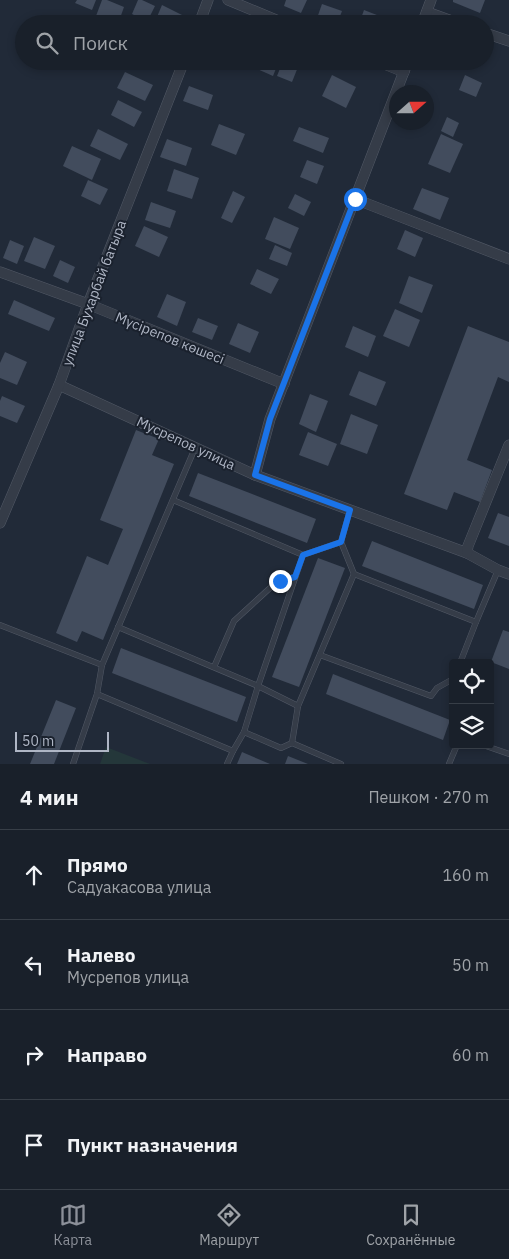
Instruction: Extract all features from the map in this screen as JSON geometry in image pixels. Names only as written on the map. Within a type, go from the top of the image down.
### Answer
[{"type":"street","points":[[202,15],[208,0]]},
{"type":"street","points":[[228,0],[264,15]]},
{"type":"street","points":[[426,15],[432,0]]},
{"type":"street","points":[[427,12],[435,15]]},
{"type":"street","points":[[494,36],[509,41]]},
{"type":"street","name":"улица Бухарбай батыра","points":[[0,523],[59,384],[88,304],[180,70]]},
{"type":"street","points":[[255,475],[270,419],[404,72],[399,70]]},
{"type":"street","points":[[355,199],[509,259]]},
{"type":"street","name":"Мүсірепов көшесі","points":[[0,272],[88,304],[284,384]]},
{"type":"street","name":"Мусрепов улица","points":[[59,384],[255,475],[466,553],[509,574]]},
{"type":"street","points":[[466,553],[509,445]]},
{"type":"lane","points":[[73,764],[97,694],[102,665],[195,448]]},
{"type":"lane","points":[[173,500],[303,555],[341,542]]},
{"type":"lane","points":[[292,743],[298,706],[354,574],[341,542],[350,510]]},
{"type":"lane","points":[[227,764],[244,732],[303,555]]},
{"type":"lane","points":[[462,659],[498,570]]},
{"type":"lane","points":[[354,574],[476,622]]},
{"type":"lane","points":[[214,667],[234,621],[270,588],[280,581],[295,577]]},
{"type":"lane","points":[[0,625],[102,665]]},
{"type":"lane","points":[[118,627],[258,686],[298,706]]},
{"type":"lane","points":[[320,655],[431,696],[438,688],[449,681]]},
{"type":"lane","points":[[97,694],[233,751]]},
{"type":"lane","points":[[244,732],[281,748],[292,743],[341,764]]},
{"type":"lane","points":[[449,764],[455,749]]},
{"type":"lane","points":[[494,749],[509,754]]},
{"type":"shaded area","points":[[106,747],[150,764],[100,764]]},
{"type":"building","points":[[77,0],[96,0],[92,10],[75,3]]},
{"type":"building","points":[[102,0],[107,0],[124,7],[121,15],[96,15]]},
{"type":"building","points":[[138,0],[155,6],[150,15],[132,14]]},
{"type":"building","points":[[286,0],[307,0],[301,13],[284,6]]},
{"type":"building","points":[[453,0],[485,0],[480,13],[453,2]]},
{"type":"building","points":[[322,4],[342,11],[340,15],[318,15]]},
{"type":"building","points":[[162,5],[182,15],[158,15]]},
{"type":"building","points":[[364,10],[377,15],[362,15]]},
{"type":"building","points":[[260,70],[275,70],[273,76]]},
{"type":"building","points":[[279,70],[297,70],[292,82],[277,76]]},
{"type":"building","points":[[125,72],[153,85],[145,101],[117,88]]},
{"type":"building","points":[[332,75],[356,87],[346,108],[322,96]]},
{"type":"building","points":[[465,75],[482,83],[476,97],[459,90]]},
{"type":"building","points":[[189,86],[213,95],[208,110],[183,101]]},
{"type":"building","points":[[118,100],[142,112],[134,127],[111,115]]},
{"type":"building","points":[[447,117],[459,123],[453,137],[441,131]]},
{"type":"building","points":[[219,124],[245,134],[236,155],[211,145]]},
{"type":"building","points":[[299,127],[329,138],[323,153],[293,141]]},
{"type":"building","points":[[98,129],[128,144],[120,160],[90,146]]},
{"type":"building","points":[[441,134],[463,144],[450,173],[428,164]]},
{"type":"building","points":[[167,139],[192,148],[186,166],[160,157]]},
{"type":"building","points":[[72,146],[101,159],[92,180],[63,166]]},
{"type":"building","points":[[307,160],[324,166],[317,184],[300,177]]},
{"type":"building","points":[[174,169],[199,178],[192,199],[167,191]]},
{"type":"building","points":[[88,180],[108,189],[100,205],[81,196]]},
{"type":"building","points":[[422,188],[449,198],[440,220],[413,209]]},
{"type":"building","points":[[233,191],[245,197],[232,223],[221,218]]},
{"type":"building","points":[[295,194],[311,202],[304,216],[288,208]]},
{"type":"building","points":[[151,202],[176,211],[170,228],[145,220]]},
{"type":"building","points":[[274,217],[299,228],[290,249],[265,239]]},
{"type":"building","points":[[144,226],[168,237],[159,257],[135,246]]},
{"type":"building","points":[[405,230],[423,238],[415,257],[397,249]]},
{"type":"building","points":[[34,237],[55,246],[45,269],[24,261]]},
{"type":"building","points":[[10,240],[24,246],[17,264],[3,258]]},
{"type":"building","points":[[275,245],[292,253],[287,266],[269,259]]},
{"type":"building","points":[[60,260],[75,267],[68,283],[53,276]]},
{"type":"building","points":[[257,269],[279,279],[271,294],[250,284]]},
{"type":"building","points":[[409,276],[433,285],[422,313],[399,303]]},
{"type":"building","points":[[167,294],[186,302],[177,326],[157,317]]},
{"type":"building","points":[[14,300],[55,318],[49,331],[8,314]]},
{"type":"building","points":[[395,309],[420,320],[409,347],[383,336]]},
{"type":"building","points":[[198,318],[218,326],[212,340],[192,332]]},
{"type":"building","points":[[238,323],[259,332],[250,353],[229,344]]},
{"type":"building","points":[[353,326],[376,336],[368,357],[345,347]]},
{"type":"building","points":[[468,326],[509,342],[509,382],[498,377],[467,460],[492,470],[480,502],[454,492],[447,510],[404,494]]},
{"type":"building","points":[[5,352],[27,362],[17,385],[0,378],[0,363]]},
{"type":"building","points":[[359,371],[386,382],[376,406],[349,395]]},
{"type":"building","points":[[310,394],[328,401],[316,432],[299,424]]},
{"type":"building","points":[[2,396],[25,406],[17,423],[0,416]]},
{"type":"building","points":[[351,414],[378,425],[367,454],[340,444]]},
{"type":"building","points":[[136,430],[159,439],[152,455],[174,464],[103,640],[82,631],[77,642],[56,633],[87,556],[108,565],[123,529],[100,520]]},
{"type":"building","points":[[308,432],[337,444],[328,466],[299,455]]},
{"type":"building","points":[[198,473],[316,519],[307,543],[189,496]]},
{"type":"building","points":[[498,513],[509,517],[509,546],[488,538]]},
{"type":"building","points":[[372,541],[483,585],[474,609],[362,566]]},
{"type":"building","points":[[318,558],[345,568],[299,687],[272,677]]},
{"type":"building","points":[[503,630],[509,632],[509,669],[494,663],[494,659],[492,659]]},
{"type":"building","points":[[121,648],[246,697],[237,722],[112,673]]},
{"type":"building","points":[[333,674],[449,720],[449,723],[443,740],[326,694]]},
{"type":"building","points":[[56,700],[76,708],[54,764],[30,764]]},
{"type":"building","points":[[242,752],[270,764],[237,764]]},
{"type":"building","points":[[288,756],[308,764],[285,764]]},
{"type":"route","points":[[280,581],[295,577],[303,555],[341,542],[350,510],[255,475],[270,419],[355,199]]}]
